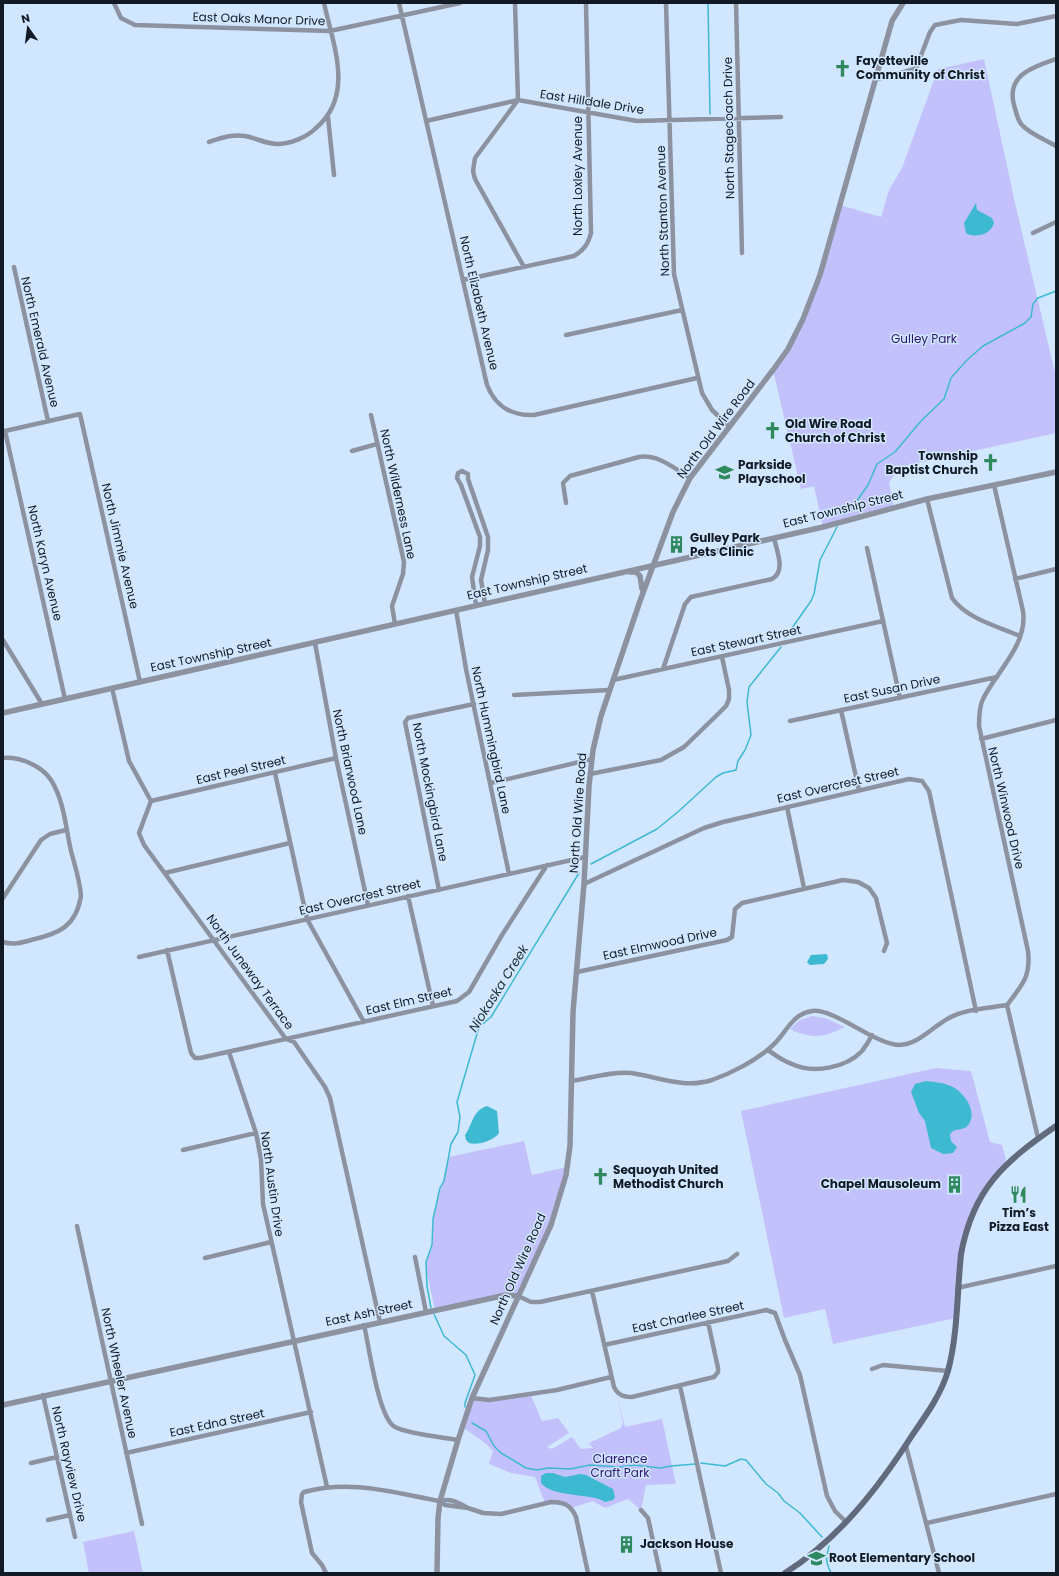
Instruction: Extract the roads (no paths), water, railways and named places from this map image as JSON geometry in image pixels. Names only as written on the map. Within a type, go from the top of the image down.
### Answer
[{"type":"main road","points":[[785,1573],[825,1543],[846,1522],[874,1490],[931,1408],[948,1371],[953,1344],[957,1288],[964,1237],[979,1200],[994,1177],[1038,1138],[1056,1126]]},
{"type":"street","name":"East Oaks Manor Drive","points":[[114,3],[121,18],[135,26],[330,31],[460,3]]},
{"type":"street","points":[[209,142],[237,135],[277,144],[288,142],[314,131],[328,117],[338,94],[340,79],[324,3]]},
{"type":"street","name":"North Elizabeth Avenue","points":[[399,3],[487,385],[494,399],[512,412],[534,415],[697,378]]},
{"type":"street","points":[[463,280],[524,267],[475,179],[473,171],[475,158],[518,100],[515,3]]},
{"type":"street","name":"North Loxley Avenue","points":[[524,267],[574,256],[582,251],[589,242],[591,233],[586,3]]},
{"type":"street","name":"North Stanton Avenue","points":[[666,3],[674,274],[697,378],[708,405],[730,428]]},
{"type":"street","name":"North Stagecoach Drive","points":[[736,3],[742,253]]},
{"type":"street","name":"North Old Wire Road","points":[[437,1573],[438,1518],[440,1501],[458,1440],[472,1398],[518,1296],[544,1243],[557,1208],[562,1188],[570,1146],[573,1012],[584,884],[590,774],[601,716],[642,594],[671,516],[690,478],[730,428],[788,349],[804,318],[820,275],[874,80],[892,21],[902,4]]},
{"type":"street","points":[[874,80],[915,70],[918,66],[930,32],[935,25],[961,20],[1017,24],[1056,16]]},
{"type":"street","points":[[1056,59],[1025,73],[1015,82],[1012,90],[1018,118],[1022,125],[1056,146]]},
{"type":"street","name":"East Hilldale Drive","points":[[426,121],[518,100],[630,120],[669,121],[781,117]]},
{"type":"street","points":[[328,117],[334,175]]},
{"type":"street","points":[[1033,233],[1056,222]]},
{"type":"street","name":"North Emerald Avenue","points":[[14,268],[48,421]]},
{"type":"street","points":[[566,335],[682,310]]},
{"type":"street","name":"North Jimmie Avenue","points":[[48,421],[80,414],[140,682]]},
{"type":"street","name":"North Wilderness Lane","points":[[371,415],[404,562],[403,574],[392,606],[396,624]]},
{"type":"street","name":"North Karyn Avenue","points":[[48,421],[5,431],[65,699]]},
{"type":"street","points":[[352,451],[377,444]]},
{"type":"street","points":[[566,503],[563,483],[570,476],[639,457],[647,456],[660,459],[690,478]]},
{"type":"street","points":[[476,605],[472,576],[480,546],[480,537],[461,484],[457,478],[458,473],[462,471],[468,474],[468,479],[488,534],[488,550],[481,580],[485,603]]},
{"type":"street","name":"East Township Street","points":[[3,713],[774,538],[927,499],[1056,472]]},
{"type":"street","name":"North Winwood Drive","points":[[994,485],[1024,617],[1020,636],[982,700],[980,712],[981,739],[1028,951],[1029,966],[1023,983],[1007,1005]]},
{"type":"street","points":[[927,499],[948,585],[955,602],[967,614],[1020,636]]},
{"type":"street","points":[[663,669],[685,604],[691,597],[772,579],[777,576],[780,572],[780,566],[774,538]]},
{"type":"street","points":[[867,548],[900,698]]},
{"type":"street","points":[[1015,579],[1056,569]]},
{"type":"street","points":[[625,571],[636,572],[640,576],[643,583],[642,594]]},
{"type":"street","name":"North Hummingbird Lane","points":[[456,610],[509,874]]},
{"type":"street","name":"East Stewart Street","points":[[613,680],[883,620]]},
{"type":"street","points":[[3,640],[42,704]]},
{"type":"street","name":"North Briarwood Lane","points":[[315,643],[336,758],[368,905]]},
{"type":"street","points":[[590,774],[661,760],[684,747],[715,718],[726,706],[729,699],[729,690],[722,657]]},
{"type":"street","name":"East Susan Drive","points":[[790,721],[997,677]]},
{"type":"street","points":[[112,688],[129,761],[151,801]]},
{"type":"street","points":[[514,695],[609,690]]},
{"type":"street","name":"North Mockingbird Lane","points":[[439,890],[405,722],[408,718],[474,704]]},
{"type":"street","points":[[841,710],[859,790]]},
{"type":"street","points":[[981,739],[1056,720]]},
{"type":"street","points":[[3,758],[12,757],[26,762],[41,770],[51,780],[57,794],[80,890],[78,906],[68,924],[54,935],[15,944],[3,942]]},
{"type":"street","name":"East Peel Street","points":[[151,801],[336,758]]},
{"type":"street","points":[[491,783],[592,759]]},
{"type":"street","points":[[275,773],[307,919],[364,1022]]},
{"type":"street","name":"East Overcrest Street","points":[[584,884],[704,828],[786,807],[909,779],[922,781],[926,786],[976,1011]]},
{"type":"street","name":"North Juneway Terrace","points":[[151,801],[139,833],[144,845],[166,873],[286,1039],[294,1042],[325,1087],[332,1102],[380,1322]]},
{"type":"street","points":[[786,807],[804,888],[844,880],[858,882],[869,888],[876,898],[887,943],[884,951]]},
{"type":"street","points":[[3,898],[41,840],[50,834],[66,830]]},
{"type":"street","points":[[166,873],[290,843]]},
{"type":"street","name":"East Overcrest Street","points":[[139,957],[585,857]]},
{"type":"street","name":"East Elm Street","points":[[229,1052],[456,1001],[469,992],[502,935],[546,865]]},
{"type":"street","name":"East Elmwood Drive","points":[[576,972],[727,940],[732,937],[735,909],[742,903],[804,888]]},
{"type":"street","points":[[408,896],[433,1006]]},
{"type":"street","points":[[167,950],[193,1055],[200,1058],[229,1052]]},
{"type":"street","points":[[571,1080],[623,1073],[679,1083],[705,1082],[720,1077],[768,1050],[778,1041],[791,1022],[800,1015],[812,1011],[827,1014],[872,1035],[899,1045],[913,1042],[948,1018],[1007,1005],[1038,1138]]},
{"type":"street","points":[[768,1050],[793,1065],[807,1068],[826,1068],[844,1063],[861,1052],[872,1035]]},
{"type":"street","name":"North Austin Drive","points":[[229,1052],[256,1133],[261,1159],[263,1204],[270,1242],[311,1412],[327,1487]]},
{"type":"street","points":[[183,1150],[256,1133]]},
{"type":"street","name":"North Wheeler Avenue","points":[[77,1226],[142,1524]]},
{"type":"street","points":[[205,1258],[270,1242]]},
{"type":"street","name":"East Ash Street","points":[[3,1405],[43,1395],[506,1295],[518,1296],[531,1302],[540,1302],[728,1261],[737,1254]]},
{"type":"street","points":[[415,1257],[426,1312]]},
{"type":"street","points":[[957,1288],[1056,1266]]},
{"type":"street","points":[[592,1291],[611,1377],[614,1387],[619,1394],[632,1396],[710,1379],[717,1374],[718,1368],[708,1322]]},
{"type":"street","name":"East Charlee Street","points":[[604,1345],[766,1310],[775,1312],[800,1375],[827,1496],[835,1511],[846,1522]]},
{"type":"street","points":[[364,1325],[380,1401],[385,1417],[393,1426],[399,1428],[458,1440]]},
{"type":"street","points":[[872,1369],[883,1365],[948,1371]]},
{"type":"street","points":[[472,1398],[489,1400],[557,1390],[611,1377]]},
{"type":"street","points":[[680,1386],[721,1573]]},
{"type":"street","name":"North Rayview Drive","points":[[43,1395],[75,1537]]},
{"type":"street","name":"East Edna Street","points":[[126,1453],[311,1412]]},
{"type":"street","points":[[906,1446],[939,1573]]},
{"type":"street","points":[[30,1463],[57,1457]]},
{"type":"street","points":[[326,1573],[322,1564],[312,1553],[301,1502],[302,1494],[304,1492],[327,1487],[355,1486],[440,1501],[445,1505],[495,1514],[551,1502],[567,1504],[573,1510],[576,1517],[588,1573]]},
{"type":"street","points":[[927,1523],[1056,1494]]},
{"type":"street","points":[[641,1510],[648,1518],[660,1573]]},
{"type":"street","points":[[48,1520],[70,1515]]},
{"type":"waterway","points":[[708,3],[710,114]]},
{"type":"waterway","name":"Niokaska Creek","points":[[845,514],[854,505],[868,485],[877,464],[895,452],[921,421],[944,399],[951,378],[967,360],[983,346],[1025,323],[1031,317],[1033,304],[1038,298],[1056,291]]},
{"type":"waterway","name":"Niokaska Creek","points":[[785,638],[811,601],[814,594],[820,560],[837,527]]},
{"type":"waterway","name":"Niokaska Creek","points":[[591,864],[657,829],[716,777],[723,773],[736,770],[738,761],[745,750],[751,735],[747,702],[749,687],[781,647]]},
{"type":"waterway","name":"Niokaska Creek","points":[[431,1308],[427,1286],[426,1262],[432,1245],[433,1219],[440,1188],[444,1181],[451,1144],[458,1132],[460,1117],[457,1102],[479,1027],[491,1017],[579,873]]},
{"type":"waterway","name":"Niokaska Creek","points":[[434,1314],[444,1336],[466,1355],[475,1375],[465,1407]]},
{"type":"waterway","name":"Niokaska Creek","points":[[472,1423],[486,1431],[494,1446],[501,1453],[526,1468],[537,1470],[548,1468],[570,1469],[590,1465],[618,1467],[635,1465],[660,1468],[695,1464]]},
{"type":"waterway","name":"Niokaska Creek","points":[[701,1463],[725,1466],[741,1459],[746,1460],[766,1484],[778,1493],[784,1501],[800,1513],[822,1537]]},
{"type":"waterway","name":"Niokaska Creek","points":[[829,1546],[827,1560],[831,1573]]},
{"type":"place","name":"Fayetteville Community of Christ","points":[[843,68]]},
{"type":"place","name":"Old Wire Road Church of Christ","points":[[772,431]]},
{"type":"place","name":"Township Baptist Church","points":[[991,463]]},
{"type":"place","name":"Parkside Playschool","points":[[725,472]]},
{"type":"place","name":"Gulley Park Pets Clinic","points":[[677,545]]},
{"type":"place","name":"Sequoyah United Methodist Church","points":[[600,1177]]},
{"type":"place","name":"Chapel Mausoleum","points":[[954,1184]]},
{"type":"place","name":"Tim’s Pizza East","points":[[1019,1194]]},
{"type":"place","name":"Jackson House","points":[[627,1544]]},
{"type":"place","name":"Root Elementary School","points":[[816,1558]]},
{"type":"park label","name":"Gulley Park","points":[[924,339]]},
{"type":"park label","name":"Clarence Craft Park","points":[[620,1466]]}]
